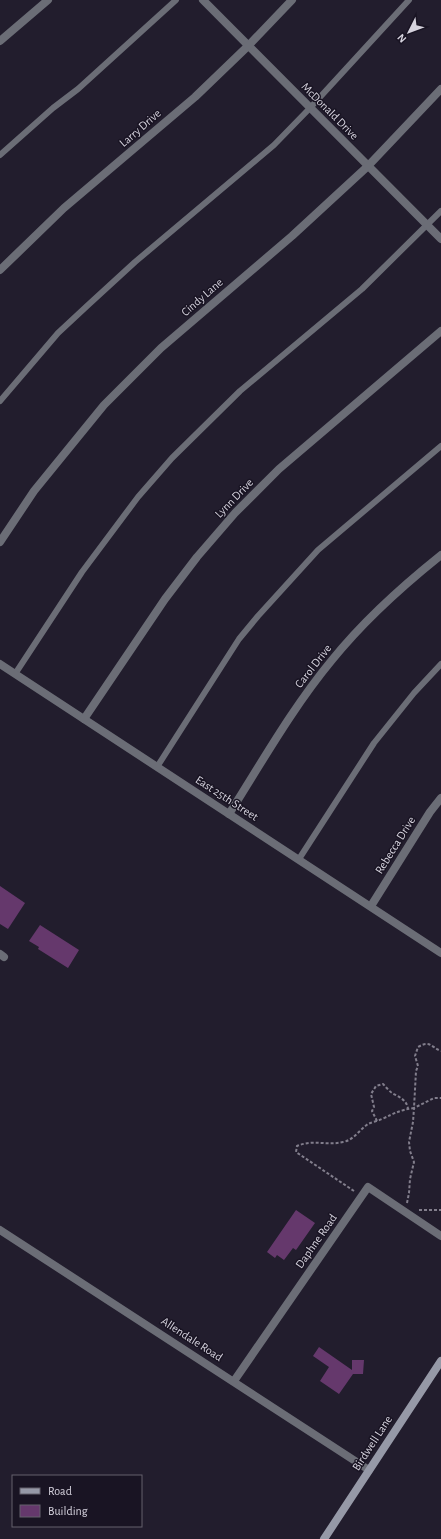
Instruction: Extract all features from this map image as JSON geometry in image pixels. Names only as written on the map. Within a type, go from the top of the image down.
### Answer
[{"type":"street","points":[[0,40],[48,0]]},
{"type":"street","name":"McDonald Drive","points":[[203,0],[441,239]]},
{"type":"street","name":"Larry Drive","points":[[0,270],[64,208],[195,97],[248,46],[292,0]]},
{"type":"street","name":"Cindy Lane","points":[[0,542],[34,491],[104,405],[161,348],[292,236],[368,166],[441,88]]},
{"type":"street","name":"Lynn Drive","points":[[84,719],[165,599],[197,557],[235,513],[279,469],[441,331]]},
{"type":"street","name":"Carol Drive","points":[[229,814],[300,703],[332,660],[365,622],[403,586],[441,555]]},
{"type":"street","name":"East 25th Street","points":[[0,664],[441,952]]},
{"type":"street","name":"Rebecca Drive","points":[[371,906],[430,812],[441,798]]},
{"type":"street","points":[[361,1196],[368,1187],[441,1236]]},
{"type":"street","name":"Daphne Road","points":[[234,1381],[361,1196]]},
{"type":"street","name":"Allendale Road","points":[[0,1230],[369,1470]]},
{"type":"street","name":"Birdwell Lane","points":[[324,1539],[441,1361]]},
{"type":"lane","points":[[0,155],[53,108],[78,89],[176,0]]},
{"type":"lane","points":[[0,401],[58,333],[136,262],[274,145],[409,0]]},
{"type":"lane","points":[[15,674],[82,572],[138,497],[172,458],[240,391],[362,289],[441,211]]},
{"type":"lane","points":[[157,767],[240,639],[258,616],[318,550],[441,446]]},
{"type":"lane","points":[[299,859],[374,742],[414,693],[441,664]]},
{"type":"path","points":[[441,1051],[431,1044],[424,1044],[418,1048],[416,1056],[418,1066],[416,1070],[413,1122],[409,1142],[410,1151],[414,1162],[410,1179],[407,1214],[421,1209],[441,1210]]},
{"type":"path","points":[[377,1121],[372,1112],[374,1107],[371,1094],[376,1086],[383,1084],[408,1105],[408,1109]]},
{"type":"path","points":[[361,1196],[296,1152],[297,1146],[305,1142],[318,1141],[330,1144],[344,1142],[353,1138],[368,1124],[397,1111],[414,1108],[434,1098],[441,1098]]},
{"type":"building","points":[[0,886],[25,903],[8,929],[0,924]]},
{"type":"building","points":[[40,925],[79,950],[68,968],[38,949],[39,947],[29,941]]},
{"type":"building","points":[[296,1210],[315,1223],[296,1250],[293,1248],[284,1260],[277,1255],[275,1258],[267,1252]]},
{"type":"building","points":[[319,1347],[352,1370],[352,1360],[364,1360],[363,1374],[353,1374],[339,1394],[320,1381],[329,1367],[313,1356]]}]
